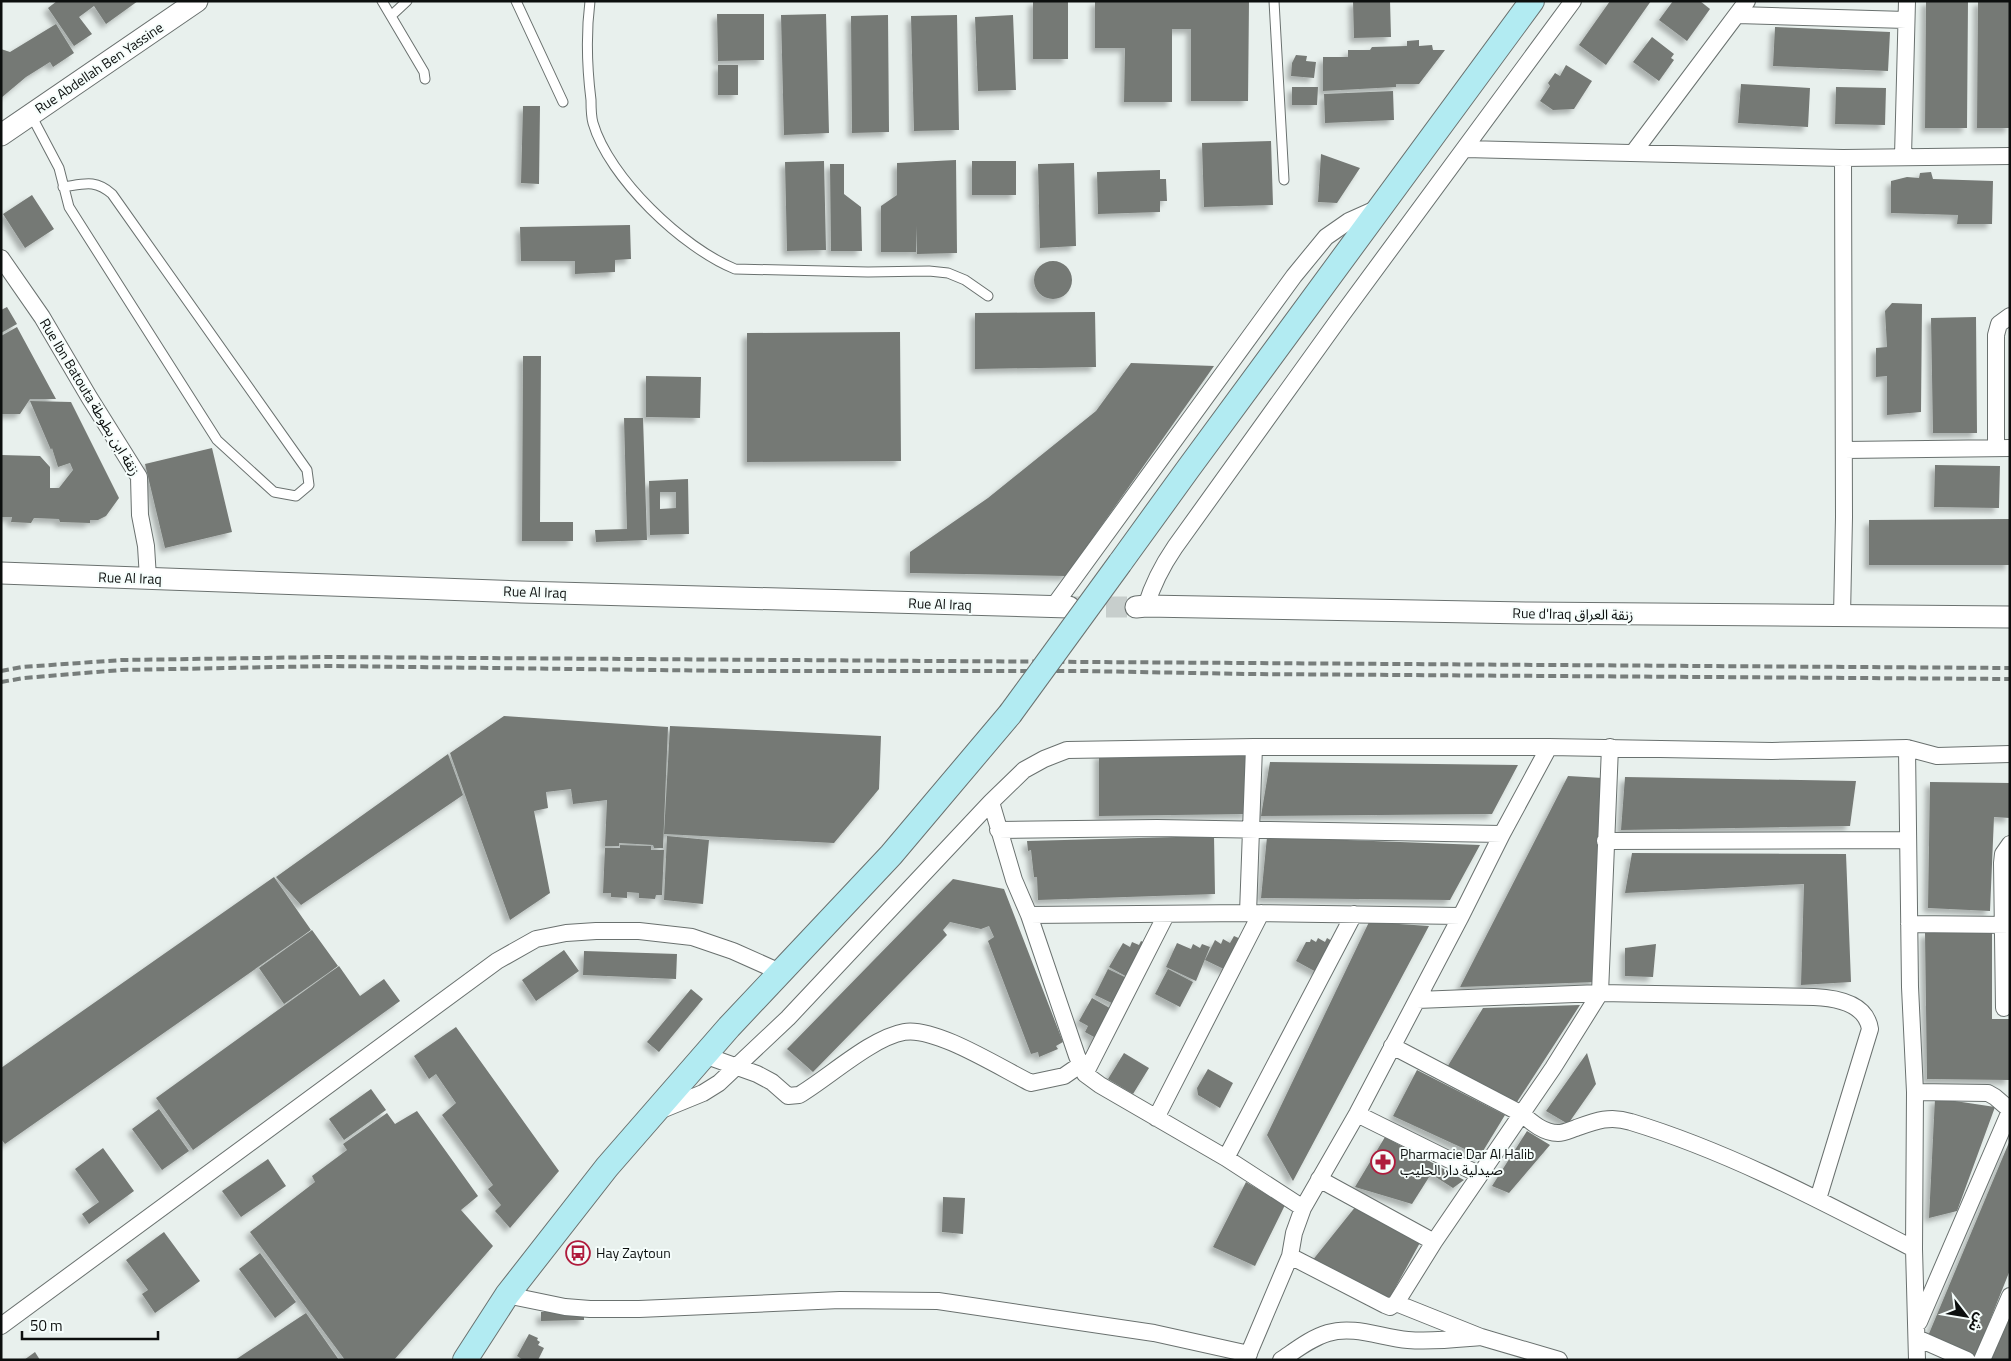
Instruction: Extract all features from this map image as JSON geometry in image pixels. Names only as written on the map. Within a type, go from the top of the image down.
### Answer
[{"type":"main road","points":[[465,1360],[507,1295],[594,1182],[704,1055],[891,855],[1010,714],[1532,1]]},
{"type":"street","name":"Rue Abdellah Ben Yassine","points":[[1,135],[197,1]]},
{"type":"street","points":[[1141,606],[1160,568],[1341,316],[1573,1]]},
{"type":"street","points":[[1633,153],[1747,1]]},
{"type":"street","points":[[1903,156],[1906,1]]},
{"type":"street","points":[[1737,15],[1906,20]]},
{"type":"street","points":[[1465,149],[1843,158],[2010,156]]},
{"type":"street","points":[[1842,616],[1844,450],[1843,158]]},
{"type":"street","points":[[1061,607],[1294,276],[1326,237],[1349,220],[1379,208]]},
{"type":"street","name":"Rue Ibn Batouta زنقة ابن بطوطة","points":[[1,258],[42,317],[139,477],[140,515],[146,546],[148,578]]},
{"type":"street","points":[[1844,450],[2003,448],[1996,335],[1999,324],[2010,316]]},
{"type":"street","name":"Rue Al Iraq","points":[[1,573],[560,593],[1061,607]]},
{"type":"street","name":"Rue d'Iraq زنقة العراق","points":[[1141,606],[1528,614],[2010,617]]},
{"type":"street","points":[[1156,1118],[1255,913],[1252,830],[1254,747]]},
{"type":"street","points":[[654,1112],[703,1093],[719,1083],[788,1018],[1024,770],[1044,759],[1067,750],[1254,747],[1610,747],[1772,751],[1907,748],[1937,756],[2010,754]]},
{"type":"street","points":[[507,1295],[565,1307],[590,1309],[639,1309],[840,1300],[938,1301],[1154,1333],[1248,1357],[1290,1256],[1294,1233],[1303,1208],[1357,1114],[1549,747]]},
{"type":"street","points":[[1290,1256],[1385,1305],[1390,1307],[1396,1303],[1434,1242],[1522,1114],[1600,994],[1610,747]]},
{"type":"street","points":[[1907,748],[1909,924],[1915,1092],[1914,1249],[1917,1360]]},
{"type":"street","points":[[992,802],[998,830],[1014,880],[1029,914],[1083,1069],[1100,1085],[1226,1158],[1303,1208]]},
{"type":"street","points":[[998,830],[1252,830],[1502,834]]},
{"type":"street","points":[[1605,842],[1908,840]]},
{"type":"street","points":[[2004,1008],[2006,925],[2003,854],[2010,844]]},
{"type":"street","points":[[1029,914],[1255,913],[1461,916]]},
{"type":"street","points":[[704,1055],[737,1066],[772,1082],[788,1096],[799,1095],[833,1070],[872,1047],[891,1036],[906,1032],[946,1039],[1031,1084],[1064,1076],[1083,1069],[1166,914]]},
{"type":"street","points":[[1226,1158],[1354,914]]},
{"type":"street","points":[[1909,924],[2006,925]]},
{"type":"street","points":[[1,1326],[497,962],[536,939],[596,930],[639,931],[692,936],[733,951],[780,972]]},
{"type":"street","points":[[1417,1000],[1600,994],[1831,998],[1843,1000],[1866,1016],[1870,1029],[1864,1054],[1818,1199]]},
{"type":"street","points":[[1392,1046],[1522,1114],[1540,1128],[1558,1133],[1606,1118],[1621,1119],[1703,1147],[1818,1199],[1914,1249]]},
{"type":"street","points":[[1915,1092],[1988,1093],[1996,1097],[2010,1110],[1917,1332]]},
{"type":"street","points":[[1357,1114],[1480,1175]]},
{"type":"street","points":[[1320,1179],[1434,1242]]},
{"type":"street","points":[[1982,1360],[2010,1296]]},
{"type":"street","points":[[1396,1303],[1482,1337],[1559,1360]]},
{"type":"street","points":[[1281,1360],[1328,1332],[1351,1330],[1406,1340],[1437,1341],[1482,1337]]},
{"type":"street","points":[[1917,1332],[1968,1360]]},
{"type":"lane","points":[[382,1],[392,14],[394,23],[424,72],[425,79]]},
{"type":"lane","points":[[392,14],[407,1]]},
{"type":"lane","points":[[516,1],[563,102]]},
{"type":"lane","points":[[590,1],[589,85],[593,122],[607,154],[626,181],[659,216],[693,246],[716,261],[735,269],[859,272],[929,271],[948,273],[964,280],[988,296]]},
{"type":"lane","points":[[1274,1],[1284,180]]},
{"type":"lane","points":[[31,115],[59,168],[63,187],[69,207],[217,440],[274,492],[296,496],[309,485],[308,470],[112,194],[104,187],[93,183],[63,187]]},
{"type":"building","points":[[57,1],[138,1],[106,24],[94,6],[79,17],[92,34],[74,46],[48,8]]},
{"type":"building","points":[[1033,1],[1068,1],[1068,59],[1033,59]]},
{"type":"building","points":[[1095,1],[1249,1],[1248,101],[1191,101],[1191,29],[1172,29],[1172,102],[1124,102],[1125,48],[1095,48]]},
{"type":"building","points":[[1353,1],[1390,1],[1391,37],[1354,38]]},
{"type":"building","points":[[1610,1],[1651,1],[1606,65],[1579,45]]},
{"type":"building","points":[[1673,1],[1700,1],[1710,9],[1687,41],[1659,20]]},
{"type":"building","points":[[1926,1],[1968,1],[1967,128],[1925,128]]},
{"type":"building","points":[[1978,1],[2010,1],[2010,128],[1977,128]]},
{"type":"building","points":[[717,14],[764,14],[764,60],[718,61]]},
{"type":"building","points":[[826,14],[829,133],[784,135],[781,15]]},
{"type":"building","points":[[888,15],[889,132],[852,133],[851,16]]},
{"type":"building","points":[[957,15],[959,130],[914,131],[911,16]]},
{"type":"building","points":[[1013,15],[1016,90],[978,91],[975,17]]},
{"type":"building","points":[[56,24],[74,53],[53,67],[50,62],[26,77],[1,98],[1,49],[10,52]]},
{"type":"building","points":[[1775,27],[1890,32],[1888,71],[1773,66]]},
{"type":"building","points":[[1652,37],[1674,54],[1671,58],[1674,60],[1659,81],[1633,62]]},
{"type":"building","points":[[1419,40],[1419,46],[1432,45],[1433,50],[1445,50],[1419,84],[1396,84],[1396,87],[1323,91],[1323,57],[1348,57],[1348,50],[1407,46],[1407,41]]},
{"type":"building","points":[[1296,55],[1307,56],[1306,61],[1316,62],[1314,78],[1291,76],[1292,63]]},
{"type":"building","points":[[718,65],[738,65],[738,95],[718,95]]},
{"type":"building","points":[[1566,65],[1592,81],[1574,109],[1553,110],[1540,101],[1550,86],[1548,83],[1555,73],[1560,76]]},
{"type":"building","points":[[1741,84],[1810,88],[1808,127],[1738,123]]},
{"type":"building","points":[[1292,87],[1318,87],[1317,105],[1292,105]]},
{"type":"building","points":[[1836,87],[1886,88],[1885,125],[1835,124]]},
{"type":"building","points":[[1393,91],[1394,120],[1325,123],[1324,94]]},
{"type":"building","points":[[523,106],[540,106],[539,184],[521,183]]},
{"type":"building","points":[[1271,141],[1273,205],[1204,207],[1202,143]]},
{"type":"building","points":[[1321,154],[1360,168],[1337,203],[1318,202]]},
{"type":"building","points":[[956,160],[957,253],[917,254],[916,226],[916,252],[881,252],[881,206],[897,195],[897,163]]},
{"type":"building","points":[[824,161],[826,250],[787,251],[785,162]]},
{"type":"building","points":[[972,161],[1016,161],[1016,195],[972,195]]},
{"type":"building","points":[[1074,163],[1076,246],[1040,248],[1038,164]]},
{"type":"building","points":[[830,164],[844,164],[844,194],[861,207],[862,251],[831,251]]},
{"type":"building","points":[[1160,170],[1160,179],[1166,179],[1167,201],[1160,201],[1160,212],[1098,214],[1097,172]]},
{"type":"building","points":[[1931,172],[1933,179],[1993,181],[1992,224],[1957,224],[1958,215],[1891,213],[1891,181],[1907,177],[1919,178],[1920,173]]},
{"type":"building","points":[[32,195],[54,229],[25,248],[3,214]]},
{"type":"building","points":[[630,225],[631,259],[615,260],[615,272],[575,274],[575,261],[521,261],[520,227]]},
{"type":"building","points":[[1053,261],[1060,262],[1066,267],[1071,273],[1071,287],[1066,293],[1060,298],[1053,299],[1046,298],[1040,293],[1035,287],[1034,280],[1035,273],[1040,267],[1046,262]]},
{"type":"building","points":[[1892,303],[1922,304],[1921,412],[1887,415],[1887,376],[1876,377],[1876,348],[1887,347],[1885,311]]},
{"type":"building","points":[[7,307],[17,324],[1,333],[1,310]]},
{"type":"building","points":[[1095,312],[1096,367],[975,369],[975,313]]},
{"type":"building","points":[[1976,317],[1977,433],[1933,433],[1931,318]]},
{"type":"building","points":[[17,327],[56,399],[30,399],[20,414],[1,414],[1,336]]},
{"type":"building","points":[[900,332],[901,461],[747,462],[747,333]]},
{"type":"building","points":[[523,356],[541,356],[540,522],[573,522],[573,541],[522,541]]},
{"type":"building","points":[[1131,363],[1214,366],[1066,576],[910,573],[910,552],[988,498],[1096,411]]},
{"type":"building","points":[[646,376],[701,377],[700,418],[646,417]]},
{"type":"building","points":[[30,401],[71,402],[119,498],[106,516],[98,520],[90,520],[90,523],[60,522],[59,519],[34,518],[31,523],[11,522],[12,517],[1,517],[1,455],[40,456],[50,467],[50,488],[59,488],[73,470],[70,463],[58,467],[52,448],[51,450]]},
{"type":"building","points":[[624,418],[643,418],[647,540],[596,542],[595,530],[627,529]]},
{"type":"building","points":[[212,448],[232,532],[165,548],[145,464]]},
{"type":"building","points":[[1935,465],[2000,466],[1999,508],[1934,507]]},
{"type":"building","points":[[688,479],[689,534],[650,535],[649,481]],"holes":[[[660,492],[676,492],[676,508],[660,509]]]},
{"type":"building","points":[[2010,519],[2010,565],[1869,565],[1869,520]]},
{"type":"building","points":[[504,716],[668,727],[663,848],[654,848],[653,845],[619,843],[619,846],[605,846],[607,800],[573,804],[571,789],[546,792],[548,808],[534,811],[550,893],[510,920],[450,753]]},
{"type":"building","points":[[670,726],[881,736],[879,789],[834,843],[664,834]]},
{"type":"building","points":[[1248,753],[1248,814],[1099,816],[1099,754]]},
{"type":"building","points":[[448,754],[463,795],[301,905],[276,877]]},
{"type":"building","points":[[1270,762],[1518,765],[1492,814],[1261,816]]},
{"type":"building","points":[[1568,776],[1603,778],[1596,982],[1460,987]]},
{"type":"building","points":[[1625,777],[1856,781],[1850,826],[1621,830]]},
{"type":"building","points":[[1930,782],[2010,783],[2010,818],[1994,817],[1990,911],[1928,908]]},
{"type":"building","points":[[667,836],[709,840],[703,904],[664,900]]},
{"type":"building","points":[[1214,836],[1215,894],[1038,900],[1037,877],[1034,877],[1031,850],[1028,851],[1027,841]]},
{"type":"building","points":[[1267,837],[1480,845],[1450,900],[1261,898]]},
{"type":"building","points":[[620,845],[651,846],[651,850],[664,850],[662,895],[656,895],[655,899],[639,898],[639,893],[627,892],[627,898],[611,897],[611,893],[603,893],[605,848],[620,848]]},
{"type":"building","points":[[1632,853],[1846,854],[1851,982],[1801,985],[1804,884],[1625,893]]},
{"type":"building","points":[[274,877],[311,930],[5,1144],[1,1139],[1,1068]]},
{"type":"building","points":[[953,879],[1004,889],[1063,1042],[1056,1046],[1058,1049],[1039,1057],[1038,1052],[1031,1054],[988,941],[994,937],[989,926],[981,929],[950,922],[943,930],[947,935],[813,1072],[787,1049]]},
{"type":"building","points":[[1369,922],[1429,926],[1293,1181],[1267,1135]]},
{"type":"building","points":[[312,930],[338,966],[284,1004],[259,968]]},
{"type":"building","points":[[1925,933],[1992,933],[1992,1019],[2010,1019],[2010,1080],[1927,1079]]},
{"type":"building","points":[[1234,936],[1245,941],[1230,972],[1205,960],[1215,940],[1221,944],[1223,939],[1230,943]]},
{"type":"building","points":[[1318,938],[1325,942],[1327,938],[1337,944],[1320,974],[1296,961],[1306,942],[1310,942],[1311,939],[1316,942]]},
{"type":"building","points":[[1141,941],[1149,945],[1131,979],[1109,967],[1123,943],[1130,947],[1132,942],[1139,945]]},
{"type":"building","points":[[1177,943],[1191,949],[1193,944],[1200,948],[1202,944],[1210,947],[1196,981],[1166,967]]},
{"type":"building","points":[[1656,944],[1653,977],[1625,976],[1625,948]]},
{"type":"building","points":[[564,950],[579,971],[536,1001],[522,980]]},
{"type":"building","points":[[584,951],[677,954],[676,979],[583,975]]},
{"type":"building","points":[[339,966],[360,996],[384,979],[400,1001],[193,1150],[156,1098]]},
{"type":"building","points":[[1108,969],[1131,980],[1118,1006],[1095,995]]},
{"type":"building","points":[[1168,969],[1193,982],[1180,1007],[1155,994]]},
{"type":"building","points":[[691,989],[703,999],[659,1052],[647,1042]]},
{"type":"building","points":[[1092,998],[1115,1011],[1096,1046],[1091,1043],[1094,1037],[1085,1032],[1088,1026],[1079,1021]]},
{"type":"building","points":[[1580,1005],[1517,1102],[1446,1069],[1483,1008]]},
{"type":"building","points":[[456,1027],[559,1171],[510,1228],[495,1211],[501,1205],[488,1189],[493,1185],[442,1115],[456,1103],[436,1074],[429,1079],[414,1056]]},
{"type":"building","points":[[1124,1053],[1149,1068],[1133,1094],[1108,1079]]},
{"type":"building","points":[[1587,1053],[1596,1084],[1568,1124],[1546,1111]]},
{"type":"building","points":[[1208,1069],[1233,1083],[1220,1108],[1198,1095],[1197,1088]]},
{"type":"building","points":[[1417,1070],[1505,1115],[1480,1156],[1393,1116]]},
{"type":"building","points":[[371,1089],[386,1110],[344,1140],[329,1119]]},
{"type":"building","points":[[1935,1098],[1995,1107],[1957,1211],[1929,1218]]},
{"type":"building","points":[[159,1109],[189,1151],[162,1170],[132,1129]]},
{"type":"building","points":[[417,1111],[478,1196],[461,1210],[493,1246],[394,1360],[345,1360],[250,1232],[315,1182],[312,1176],[347,1150],[343,1144],[387,1113],[395,1124]]},
{"type":"building","points":[[1527,1131],[1550,1145],[1509,1193],[1492,1186]]},
{"type":"building","points":[[1385,1137],[1464,1180],[1453,1188],[1431,1174],[1412,1204],[1355,1187]]},
{"type":"building","points":[[2010,1140],[2010,1270],[1975,1358],[1928,1336]]},
{"type":"building","points":[[103,1148],[134,1191],[89,1224],[82,1214],[99,1202],[75,1169]]},
{"type":"building","points":[[268,1159],[286,1186],[241,1217],[222,1191]]},
{"type":"building","points":[[1246,1182],[1285,1205],[1255,1266],[1213,1247]]},
{"type":"building","points":[[943,1197],[965,1198],[963,1234],[942,1232]]},
{"type":"building","points":[[1356,1206],[1422,1239],[1388,1301],[1312,1261]]},
{"type":"building","points":[[164,1232],[200,1281],[155,1313],[142,1294],[148,1290],[126,1260]]},
{"type":"building","points":[[260,1253],[296,1302],[275,1318],[239,1269]]},
{"type":"building","points":[[541,1312],[584,1312],[584,1320],[541,1321]]},
{"type":"building","points":[[306,1313],[339,1360],[235,1360]]},
{"type":"building","points":[[2010,1315],[2010,1360],[1992,1360],[1990,1359]]},
{"type":"building","points":[[529,1334],[538,1338],[537,1340],[540,1342],[538,1345],[544,1348],[538,1360],[523,1360],[517,1356]]},
{"type":"building","points":[[35,1352],[40,1360],[24,1360]]},
{"type":"tunnel","points":[[1074,607],[1136,607]]},
{"type":"railway","points":[[1,671],[22,667],[122,660],[327,657],[2010,668]]},
{"type":"railway","points":[[1,682],[24,678],[121,670],[330,666],[737,671],[1083,671],[1248,674],[2010,679]]},
{"type":"place","name":"Pharmacie Dar Al Halib صيدلية دار الحليب","points":[[1383,1162]]},
{"type":"place","name":"Hay Zaytoun","points":[[578,1253]]}]
